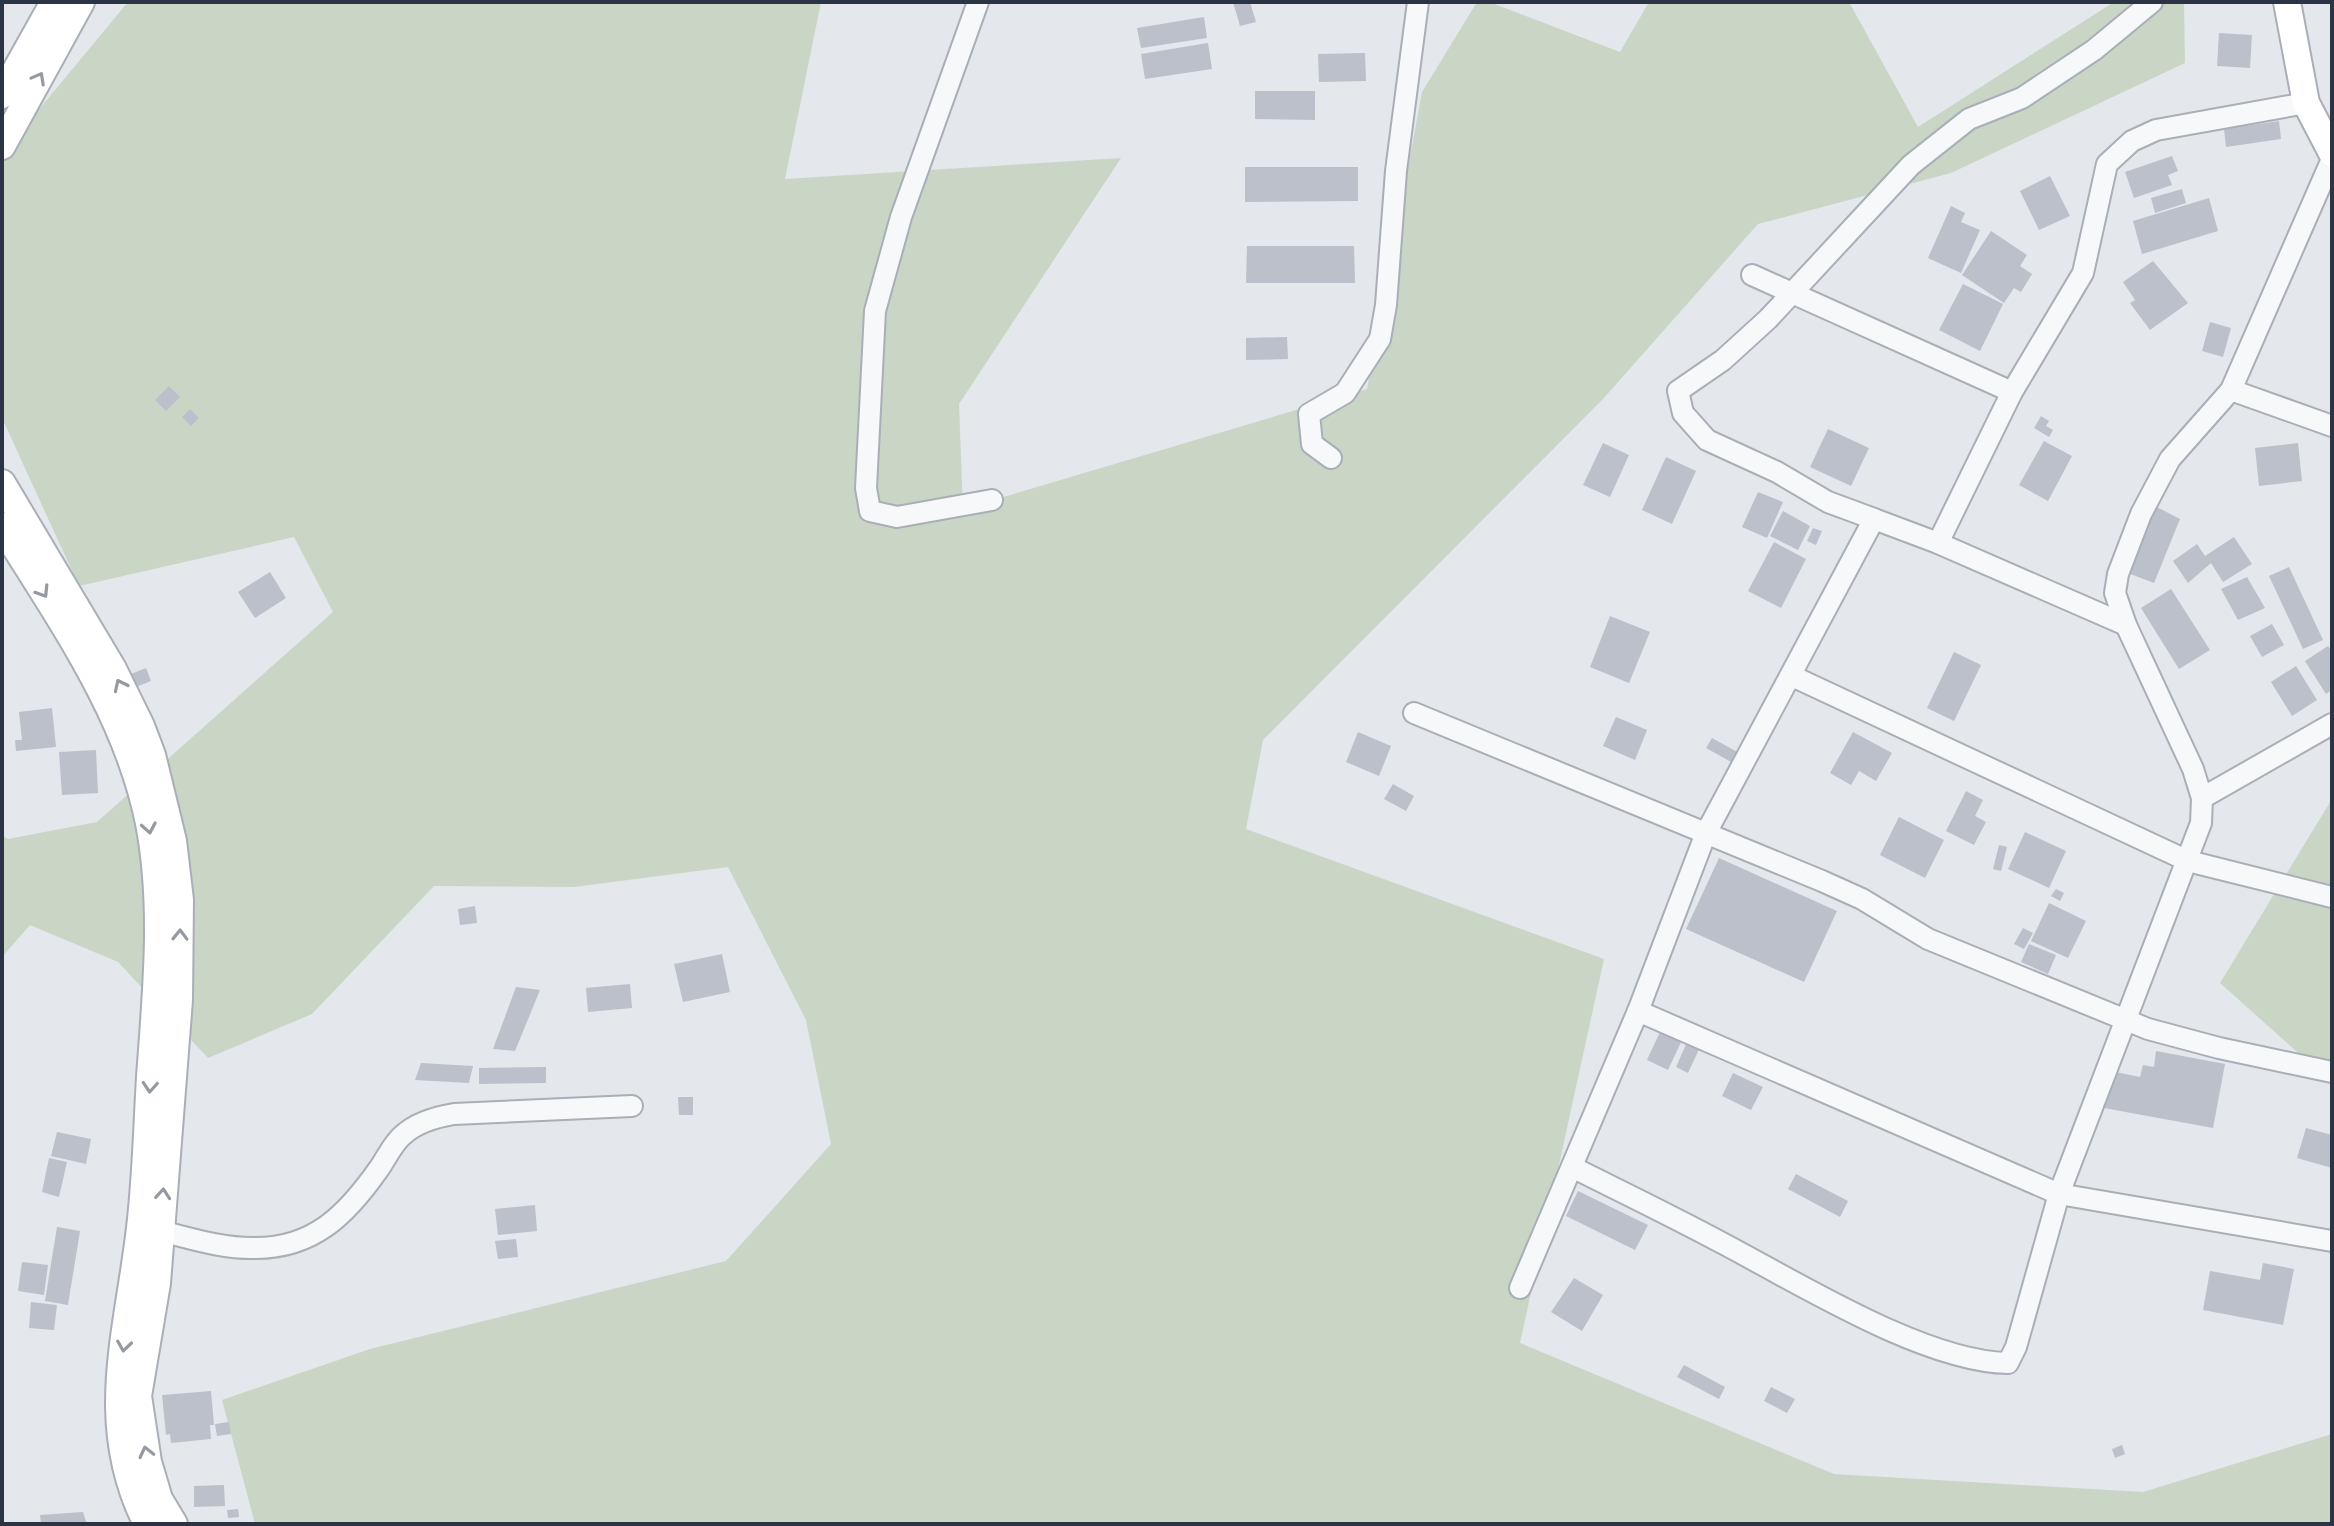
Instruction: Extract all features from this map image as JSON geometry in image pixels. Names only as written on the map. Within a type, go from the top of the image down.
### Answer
[{"type":"street","points":[[2,95],[54,2]]},
{"type":"street","points":[[2,146],[81,2]]},
{"type":"street","points":[[978,2],[901,217],[875,311],[866,488],[870,511],[897,517],[992,500]]},
{"type":"street","points":[[1331,458],[1312,444],[1309,414],[1345,393],[1380,339],[1386,305],[1396,171],[1418,2]]},
{"type":"street","points":[[2126,625],[1938,543],[1828,502],[1777,472],[1707,440],[1683,413],[1678,391],[1723,360],[1793,293],[1911,165],[1969,119],[2022,98],[2094,50],[2152,2]]},
{"type":"street","points":[[1572,1167],[1803,1289],[1925,1343],[1980,1363],[2008,1363],[2016,1347],[2059,1194],[2201,823],[2202,798],[2193,769],[2126,625],[2115,593],[2118,574],[2141,514],[2170,459],[2231,390],[2332,156],[2306,103],[2287,2]]},
{"type":"street","points":[[1938,543],[2012,392],[2083,273],[2107,164],[2132,141],[2156,130],[2306,103]]},
{"type":"street","points":[[1752,275],[2012,392]]},
{"type":"street","points":[[2231,390],[2332,426]]},
{"type":"street","points":[[2,483],[113,669],[146,741],[165,802],[180,900],[179,986],[150,1228],[116,1405],[124,1462],[147,1524]]},
{"type":"street","points":[[1520,1288],[1638,1011],[1706,833],[1874,519]]},
{"type":"street","points":[[2,526],[77,647],[115,719],[149,823],[157,887],[150,1228],[157,1283],[138,1396],[148,1462],[159,1499],[174,1524]]},
{"type":"street","points":[[1792,676],[2188,861],[2332,897]]},
{"type":"street","points":[[1414,713],[1862,899],[1928,939],[2126,1020],[2219,1048],[2332,1072]]},
{"type":"street","points":[[2202,798],[2332,724]]},
{"type":"street","points":[[1638,1011],[2059,1194],[2332,1241]]},
{"type":"street","points":[[150,1228],[227,1248],[260,1249],[301,1242],[329,1228],[358,1199],[403,1135],[429,1119],[454,1114],[632,1106]]},
{"type":"green space","points":[[128,2],[821,2],[785,179],[1121,158],[959,404],[963,509],[1367,389],[1422,92],[1477,2],[1489,2],[1620,52],[1649,2],[1849,2],[1918,127],[2114,2],[2184,2],[2185,63],[1951,173],[1758,224],[1603,399],[1263,740],[1246,829],[1604,959],[1520,1343],[1834,1474],[2143,1492],[2332,1434],[2332,1524],[255,1524],[222,1400],[370,1349],[726,1261],[831,1144],[806,1020],[728,867],[574,887],[434,886],[312,1014],[208,1058],[118,962],[30,925],[2,957],[2,835],[8,839],[97,822],[333,612],[294,537],[79,586],[2,418],[2,154]]},
{"type":"green space","points":[[2332,799],[2332,1083],[2220,983]]},
{"type":"building","points":[[1233,2],[1250,2],[1256,22],[1240,26]]},
{"type":"building","points":[[1204,17],[1207,38],[1141,48],[1137,28]]},
{"type":"building","points":[[2219,33],[2252,35],[2250,68],[2217,66]]},
{"type":"building","points":[[1208,43],[1212,69],[1145,79],[1141,54]]},
{"type":"building","points":[[1365,53],[1366,81],[1319,82],[1318,54]]},
{"type":"building","points":[[1255,91],[1315,91],[1315,120],[1255,119]]},
{"type":"building","points":[[2279,121],[2281,139],[2226,147],[2224,129]]},
{"type":"building","points":[[2172,156],[2178,171],[2168,175],[2172,185],[2134,198],[2125,172]]},
{"type":"building","points":[[1245,167],[1358,167],[1358,201],[1245,202]]},
{"type":"building","points":[[2050,176],[2070,216],[2039,230],[2020,191]]},
{"type":"building","points":[[2182,189],[2186,203],[2155,213],[2151,198]]},
{"type":"building","points":[[2209,198],[2218,231],[2142,254],[2133,221]]},
{"type":"building","points":[[1951,206],[1965,213],[1961,222],[1980,230],[1961,273],[1928,258]]},
{"type":"building","points":[[1991,231],[2027,255],[2020,266],[2032,274],[2021,292],[2014,288],[2004,303],[1962,275]]},
{"type":"building","points":[[1247,246],[1354,246],[1355,283],[1246,283]]},
{"type":"building","points":[[2153,261],[2188,303],[2150,330],[2130,303],[2135,300],[2123,282]]},
{"type":"building","points":[[1963,284],[2003,304],[1980,351],[1939,330]]},
{"type":"building","points":[[2210,322],[2231,328],[2223,357],[2202,351]]},
{"type":"building","points":[[1287,337],[1288,359],[1246,360],[1246,338]]},
{"type":"building","points":[[169,386],[180,397],[166,411],[155,400]]},
{"type":"building","points":[[190,409],[199,418],[191,426],[182,417]]},
{"type":"building","points":[[2041,416],[2049,421],[2046,426],[2053,430],[2049,437],[2034,428]]},
{"type":"building","points":[[1828,429],[1869,448],[1851,486],[1810,467]]},
{"type":"building","points":[[2044,441],[2072,456],[2048,501],[2019,485]]},
{"type":"building","points":[[1603,443],[1629,455],[1610,497],[1583,485]]},
{"type":"building","points":[[2298,443],[2302,481],[2259,486],[2255,448]]},
{"type":"building","points":[[1666,457],[1696,471],[1672,524],[1642,510]]},
{"type":"building","points":[[1758,492],[1783,502],[1767,538],[1742,527]]},
{"type":"building","points":[[2149,503],[2180,519],[2154,583],[2120,570]]},
{"type":"building","points":[[1783,511],[1810,526],[1798,550],[1770,536]]},
{"type":"building","points":[[1813,528],[1822,531],[1816,545],[1807,541]]},
{"type":"building","points":[[2234,537],[2252,564],[2223,582],[2211,563],[2188,583],[2173,561],[2197,544],[2205,556]]},
{"type":"building","points":[[1774,542],[1806,559],[1781,608],[1748,591]]},
{"type":"building","points":[[2289,567],[2323,640],[2303,649],[2269,576]]},
{"type":"building","points":[[270,572],[286,598],[255,618],[238,592]]},
{"type":"building","points":[[2247,577],[2265,608],[2238,620],[2221,589]]},
{"type":"building","points":[[2171,589],[2210,650],[2179,669],[2141,608]]},
{"type":"building","points":[[1610,616],[1650,632],[1629,683],[1590,667]]},
{"type":"building","points":[[2272,624],[2284,645],[2262,657],[2250,636]]},
{"type":"building","points":[[2328,646],[2332,652],[2332,690],[2326,694],[2305,661]]},
{"type":"building","points":[[1954,652],[1981,665],[1954,721],[1927,708]]},
{"type":"building","points":[[2296,666],[2317,700],[2292,716],[2271,682]]},
{"type":"building","points":[[146,668],[151,681],[136,687],[131,674]]},
{"type":"building","points":[[52,708],[56,747],[16,751],[15,740],[22,740],[19,712]]},
{"type":"building","points":[[1616,717],[1647,730],[1635,760],[1603,746]]},
{"type":"building","points":[[1358,732],[1391,746],[1379,776],[1346,762]]},
{"type":"building","points":[[1853,732],[1892,753],[1876,781],[1859,771],[1851,785],[1830,773]]},
{"type":"building","points":[[1712,738],[1739,753],[1733,763],[1706,748]]},
{"type":"building","points":[[96,750],[98,793],[62,795],[59,752]]},
{"type":"building","points":[[1393,784],[1414,796],[1406,811],[1384,799]]},
{"type":"building","points":[[1966,791],[1983,800],[1975,816],[1986,822],[1974,845],[1946,831]]},
{"type":"building","points":[[1899,817],[1944,840],[1925,878],[1880,855]]},
{"type":"building","points":[[2025,832],[2066,851],[2049,888],[2008,869]]},
{"type":"building","points":[[1999,845],[2007,847],[2001,871],[1993,869]]},
{"type":"building","points":[[1719,858],[1837,911],[1804,982],[1686,929]]},
{"type":"building","points":[[2056,889],[2064,893],[2060,901],[2051,896]]},
{"type":"building","points":[[2049,903],[2086,921],[2068,958],[2031,941]]},
{"type":"building","points":[[475,906],[477,923],[460,925],[458,909]]},
{"type":"building","points":[[2023,928],[2033,933],[2024,949],[2014,944]]},
{"type":"building","points":[[2029,944],[2056,955],[2048,974],[2021,962]]},
{"type":"building","points":[[722,954],[730,992],[683,1002],[674,964]]},
{"type":"building","points":[[630,984],[632,1008],[588,1012],[586,988]]},
{"type":"building","points":[[516,987],[540,990],[515,1051],[493,1049]]},
{"type":"building","points":[[1660,1032],[1681,1042],[1668,1070],[1647,1060]]},
{"type":"building","points":[[1688,1040],[1701,1045],[1688,1073],[1676,1067]]},
{"type":"building","points":[[2156,1051],[2225,1064],[2213,1128],[2104,1108],[2111,1071],[2140,1077],[2143,1065],[2154,1067]]},
{"type":"building","points":[[421,1063],[473,1066],[469,1083],[415,1080]]},
{"type":"building","points":[[546,1067],[546,1083],[479,1084],[479,1068]]},
{"type":"building","points":[[1733,1073],[1763,1087],[1751,1110],[1722,1096]]},
{"type":"building","points":[[678,1097],[693,1097],[693,1115],[679,1115]]},
{"type":"building","points":[[2306,1128],[2332,1135],[2332,1168],[2297,1158]]},
{"type":"building","points":[[57,1132],[91,1139],[86,1164],[51,1156]]},
{"type":"building","points":[[49,1158],[67,1162],[59,1197],[42,1192]]},
{"type":"building","points":[[1796,1174],[1848,1201],[1840,1217],[1788,1189]]},
{"type":"building","points":[[1578,1191],[1648,1225],[1635,1250],[1566,1216]]},
{"type":"building","points":[[535,1205],[537,1231],[498,1235],[495,1209]]},
{"type":"building","points":[[57,1227],[80,1231],[68,1305],[45,1301]]},
{"type":"building","points":[[516,1239],[518,1257],[498,1259],[495,1241]]},
{"type":"building","points":[[22,1262],[48,1265],[44,1295],[18,1291]]},
{"type":"building","points":[[2263,1263],[2294,1269],[2283,1325],[2203,1310],[2210,1271],[2260,1280]]},
{"type":"building","points":[[1574,1278],[1603,1295],[1582,1331],[1551,1312]]},
{"type":"building","points":[[31,1302],[57,1305],[54,1330],[29,1328]]},
{"type":"building","points":[[1684,1365],[1725,1387],[1719,1399],[1677,1377]]},
{"type":"building","points":[[1771,1387],[1795,1399],[1787,1413],[1764,1401]]},
{"type":"building","points":[[211,1391],[214,1425],[210,1425],[211,1439],[171,1443],[170,1434],[166,1435],[162,1395]]},
{"type":"building","points":[[229,1422],[231,1434],[217,1436],[215,1424]]},
{"type":"building","points":[[2122,1445],[2125,1454],[2115,1458],[2112,1449]]},
{"type":"building","points":[[224,1485],[225,1506],[194,1507],[194,1486]]},
{"type":"building","points":[[238,1509],[239,1517],[228,1518],[227,1510]]},
{"type":"building","points":[[83,1512],[87,1524],[41,1524],[40,1515]]}]
